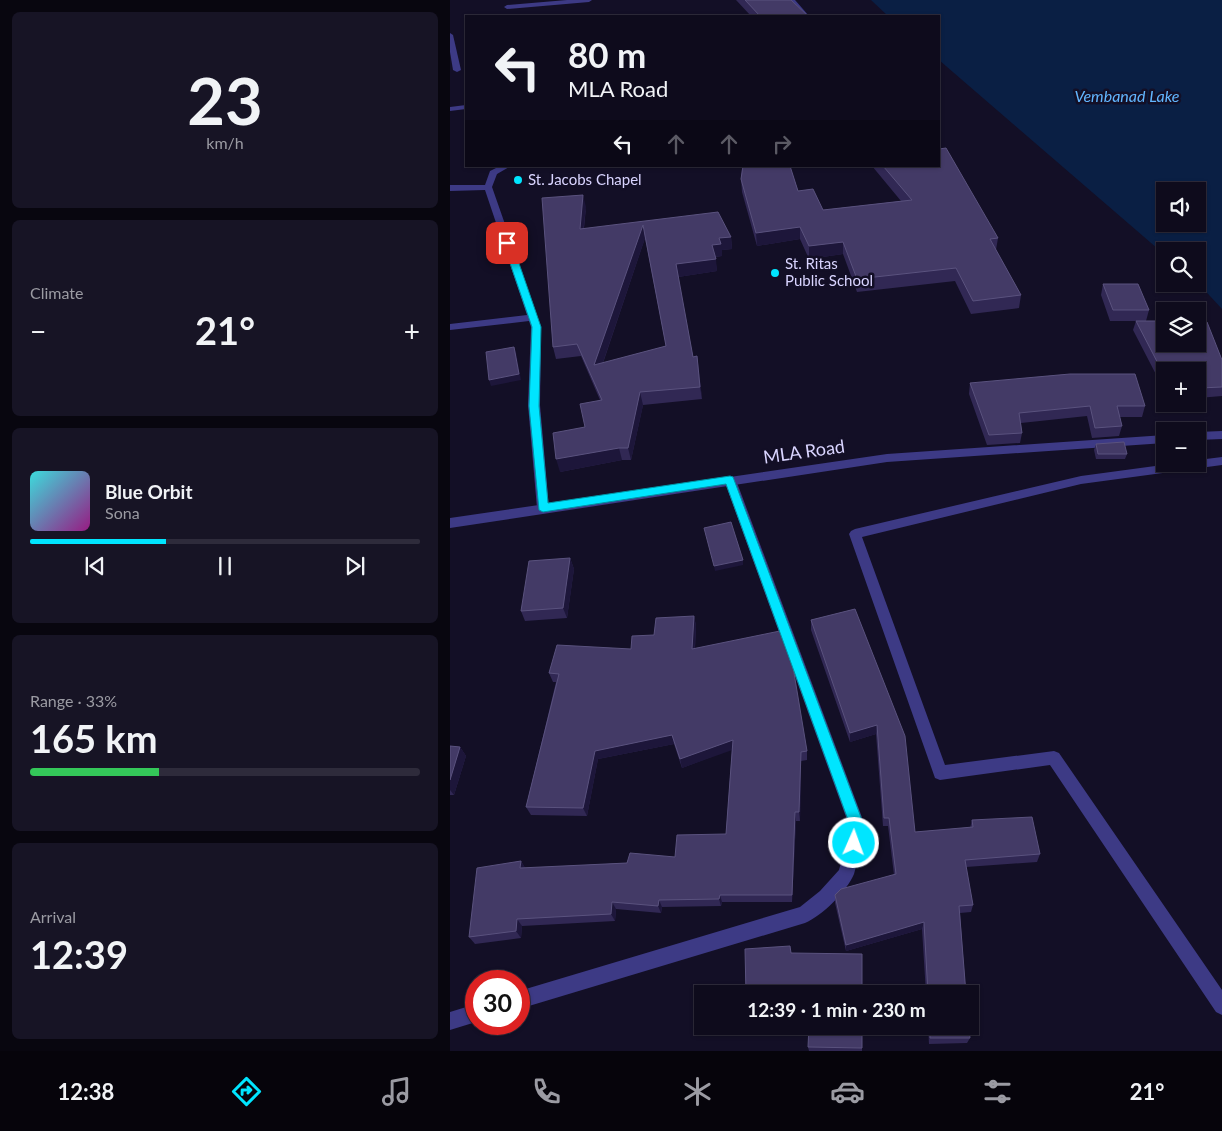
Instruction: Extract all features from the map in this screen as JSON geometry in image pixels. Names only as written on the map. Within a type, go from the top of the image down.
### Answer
[{"type":"street","points":[[507,4],[589,0]]},
{"type":"street","points":[[792,0],[805,15]]},
{"type":"street","points":[[450,35],[454,70]]},
{"type":"street","points":[[450,108],[465,107]]},
{"type":"street","points":[[492,169],[488,188],[536,327],[534,406],[543,508]]},
{"type":"street","points":[[450,188],[488,188]]},
{"type":"street","points":[[450,327],[533,317]]},
{"type":"street","points":[[1206,436],[1222,435]]},
{"type":"street","name":"MLA Road","points":[[450,523],[887,458],[1156,440]]},
{"type":"street","points":[[1222,461],[1081,480],[855,534],[940,773],[1054,758],[1222,1006]]},
{"type":"street","points":[[530,997],[805,914],[826,896],[846,874],[858,828],[730,480]]},
{"type":"street","points":[[450,1021],[465,1016]]},
{"type":"water","name":"Vembanad Lake","points":[[871,0],[1222,0],[1222,309],[1206,292],[1206,242],[1156,242],[1156,247],[940,61],[940,15],[887,15]]},
{"type":"building","points":[[745,0],[791,0],[807,15],[759,15]]},
{"type":"building","points":[[946,148],[998,238],[990,239],[1021,295],[973,301],[956,268],[857,279],[843,242],[809,246],[800,227],[756,233],[741,179],[743,167],[790,167],[798,191],[813,189],[823,210],[912,200],[884,167],[940,167],[940,149]]},
{"type":"building","points":[[583,195],[580,229],[718,212],[731,237],[719,238],[721,244],[712,245],[716,259],[676,264],[693,357],[697,356],[700,387],[640,392],[628,448],[556,459],[553,433],[585,427],[580,404],[602,400],[577,344],[553,347],[542,198]],"holes":[[[643,225],[666,346],[594,365]]]},
{"type":"building","points":[[1103,284],[1138,284],[1149,310],[1113,310]]},
{"type":"building","points":[[1136,321],[1156,321],[1156,352],[1206,352],[1207,322],[1222,360],[1222,387],[1206,388],[1206,362],[1157,362]]},
{"type":"building","points":[[514,347],[519,374],[489,380],[486,352]]},
{"type":"building","points":[[1070,374],[1135,374],[1145,406],[1117,406],[1122,426],[1095,428],[1090,406],[1019,413],[1022,433],[989,435],[970,383]]},
{"type":"building","points":[[1124,442],[1127,454],[1098,454],[1096,444]]},
{"type":"building","points":[[731,522],[743,560],[714,566],[704,528]]},
{"type":"building","points":[[570,558],[563,608],[521,611],[529,561]]},
{"type":"building","points":[[855,609],[905,736],[915,832],[973,827],[972,820],[1032,817],[1040,854],[965,860],[973,905],[959,906],[965,985],[928,985],[924,922],[846,945],[835,895],[841,889],[896,874],[889,818],[884,818],[877,725],[850,733],[811,620]]},
{"type":"building","points":[[694,616],[692,649],[780,631],[793,667],[807,751],[801,752],[799,812],[795,812],[792,895],[720,895],[719,899],[659,900],[658,906],[612,902],[611,914],[517,919],[516,931],[469,937],[477,868],[521,861],[520,868],[627,863],[630,853],[675,857],[677,835],[726,834],[733,740],[680,759],[672,735],[595,751],[583,808],[526,807],[559,674],[549,673],[557,645],[631,649],[632,636],[654,635],[656,618]]},
{"type":"building","points":[[450,746],[460,747],[450,780]]},
{"type":"building","points":[[790,946],[791,953],[862,954],[862,985],[746,985],[745,949]]},
{"type":"building","points":[[809,1035],[862,1035],[862,1048],[808,1047]]},
{"type":"building","points":[[930,1035],[970,1035],[970,1038],[930,1038]]},
{"type":"place","name":"St. Jacobs Chapel","points":[[518,180]]},
{"type":"place","name":"St. Ritas Public School","points":[[775,273]]},
{"type":"route","points":[[507,243],[536,327],[534,406],[543,508],[730,480],[858,828],[854,843]]}]
